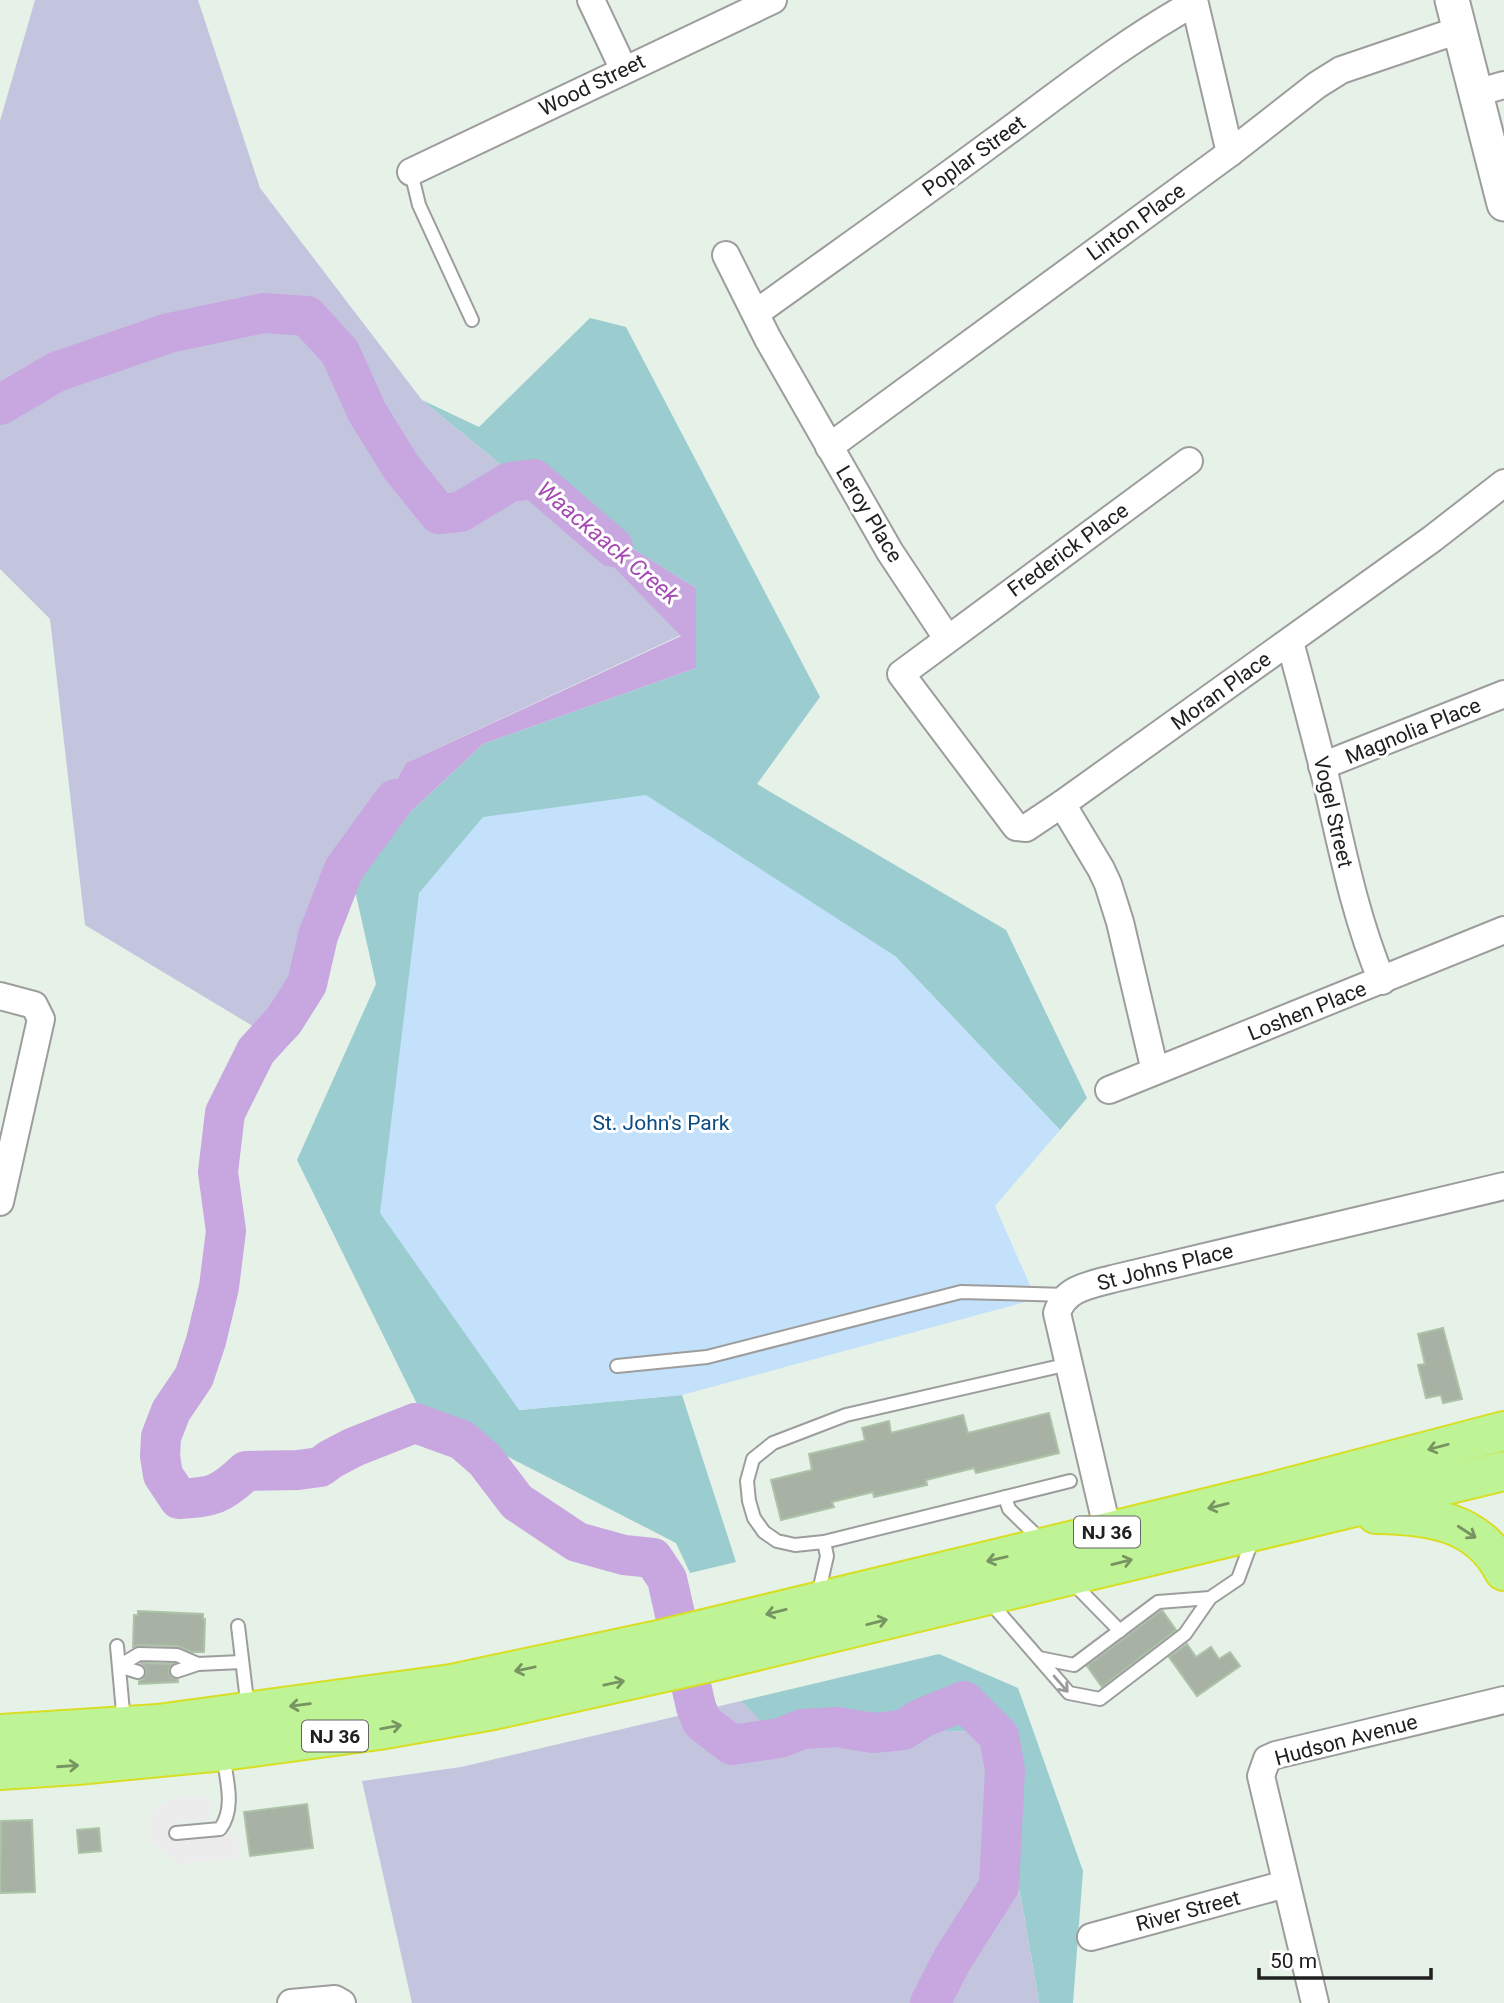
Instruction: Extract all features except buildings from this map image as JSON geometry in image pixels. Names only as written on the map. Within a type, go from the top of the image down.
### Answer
[{"type":"highway","name":"NJ 36","points":[[0,1770],[223,1751],[379,1730],[493,1710],[712,1644],[984,1596],[1057,1561],[1108,1532],[1504,1431]]},
{"type":"highway","name":"NJ 36","points":[[712,1644],[816,1602],[1256,1530],[1504,1471]]},
{"type":"highway","points":[[1329,1512],[1417,1515],[1450,1523],[1474,1536],[1504,1571]]},
{"type":"highway","name":"NJ 36","points":[[0,1734],[158,1724],[665,1656]]},
{"type":"street","points":[[591,0],[624,70]]},
{"type":"street","name":"Wood Street","points":[[411,172],[774,0]]},
{"type":"street","points":[[1194,1],[1230,153]]},
{"type":"street","name":"Poplar Street","points":[[755,313],[1121,48],[1194,1]]},
{"type":"street","points":[[1455,15],[1490,89],[1504,204]]},
{"type":"street","name":"Linton Place","points":[[829,447],[1230,153],[1317,85],[1341,70],[1455,15]]},
{"type":"street","name":"Leroy Place","points":[[726,255],[768,339],[829,447],[890,552],[947,638]]},
{"type":"street","name":"Frederick Place","points":[[947,638],[1189,461]]},
{"type":"street","name":"Moran Place","points":[[947,638],[901,674],[1016,827],[1026,828],[1290,642],[1504,483]]},
{"type":"street","name":"Vogel Street","points":[[1290,642],[1356,911],[1367,947],[1382,981]]},
{"type":"street","name":"Magnolia Place","points":[[1322,766],[1504,694]]},
{"type":"street","points":[[1062,804],[1108,884],[1120,922],[1155,1071]]},
{"type":"street","name":"Loshen Place","points":[[1109,1090],[1504,930]]},
{"type":"street","points":[[0,996],[34,1005],[41,1019],[0,1202]]},
{"type":"street","name":"St Johns Place","points":[[1068,1295],[1075,1290],[1112,1279],[1504,1186]]},
{"type":"street","points":[[1068,1295],[1060,1304],[1057,1313],[1108,1532]]},
{"type":"street","name":"Hudson Avenue","points":[[1315,2003],[1261,1776],[1267,1759],[1504,1700]]},
{"type":"street","name":"River Street","points":[[1091,1937],[1286,1884]]},
{"type":"street","points":[[292,2003],[335,1999],[342,2002]]},
{"type":"lane","points":[[411,172],[419,205],[472,320]]},
{"type":"lane","points":[[617,1366],[707,1357],[961,1292],[1068,1295]]},
{"type":"lane","points":[[1069,1364],[846,1415],[773,1443],[753,1459],[747,1481],[754,1518],[764,1532],[776,1541],[795,1545],[824,1542],[1070,1481]]},
{"type":"lane","points":[[1005,1497],[1009,1509],[1120,1631]]},
{"type":"lane","points":[[984,1596],[1069,1693],[1101,1699],[1185,1634],[1210,1598],[1238,1579],[1256,1530]]},
{"type":"lane","points":[[816,1602],[827,1556],[824,1542]]},
{"type":"lane","points":[[1039,1658],[1074,1665],[1158,1602],[1210,1598]]},
{"type":"lane","points":[[237,1626],[248,1712]]},
{"type":"lane","points":[[117,1646],[124,1726]]},
{"type":"lane","points":[[119,1666],[139,1654],[177,1655],[198,1664]]},
{"type":"lane","points":[[177,1671],[198,1664],[241,1662]]},
{"type":"lane","points":[[119,1666],[138,1672]]},
{"type":"lane","points":[[176,1833],[220,1829],[226,1821],[229,1806],[223,1751]]},
{"type":"green space","points":[[590,318],[626,327],[820,697],[757,784],[1006,930],[1087,1098],[1060,1130],[895,956],[519,1410],[682,1395],[736,1562],[690,1573],[676,1543],[421,1412],[297,1160],[376,984],[354,886],[389,832],[483,744],[696,668],[696,588],[511,473],[422,400],[479,427]]},
{"type":"green space","name":"St. John's Park","points":[[646,795],[895,956],[1060,1130],[995,1206],[1036,1299],[682,1395],[519,1410],[380,1213],[419,893],[483,817]]},
{"type":"green space","points":[[939,1654],[1018,1688],[1083,1871],[1073,2003],[1039,2003],[1022,1903],[982,1732],[764,1725],[741,1701]]},
{"type":"shaded area","points":[[35,0],[198,0],[260,188],[422,400],[511,473],[537,490],[681,635],[406,763],[261,1031],[85,925],[50,619],[0,569],[0,121]]},
{"type":"shaded area","points":[[741,1701],[765,1725],[982,1732],[1022,1903],[1039,2003],[412,2003],[362,1781],[461,1767]]},
{"type":"shaded area","points":[[208,1795],[210,1820],[178,1823],[179,1840],[236,1834],[239,1859],[178,1864],[150,1841],[150,1817],[170,1799]]},
{"type":"water","points":[[537,489],[696,588],[696,668],[483,744],[389,832],[337,912],[312,1008],[299,1034],[282,1051],[265,1045],[261,1031],[406,763],[681,636]]},
{"type":"waterway","name":"Waackaack Creek","points":[[0,405],[56,372],[169,333],[264,313],[307,316],[340,352],[367,412],[401,467],[439,514],[460,512],[510,482],[534,479],[613,547]]},
{"type":"waterway","name":"Waackaack Creek","points":[[395,799],[344,869],[318,936],[307,984],[285,1019],[256,1051],[225,1113],[218,1172],[226,1231],[219,1287],[194,1377],[171,1411],[161,1437],[163,1475],[179,1499],[209,1496],[223,1490],[246,1471],[320,1467],[354,1447],[415,1423],[462,1440],[485,1460],[517,1502],[577,1542],[624,1555],[653,1558],[667,1579],[696,1707],[702,1722],[732,1745],[780,1738],[802,1729],[838,1727],[873,1733],[903,1730],[922,1718],[964,1701],[999,1736],[1005,1770],[999,1886],[952,1960],[930,2003]]}]
